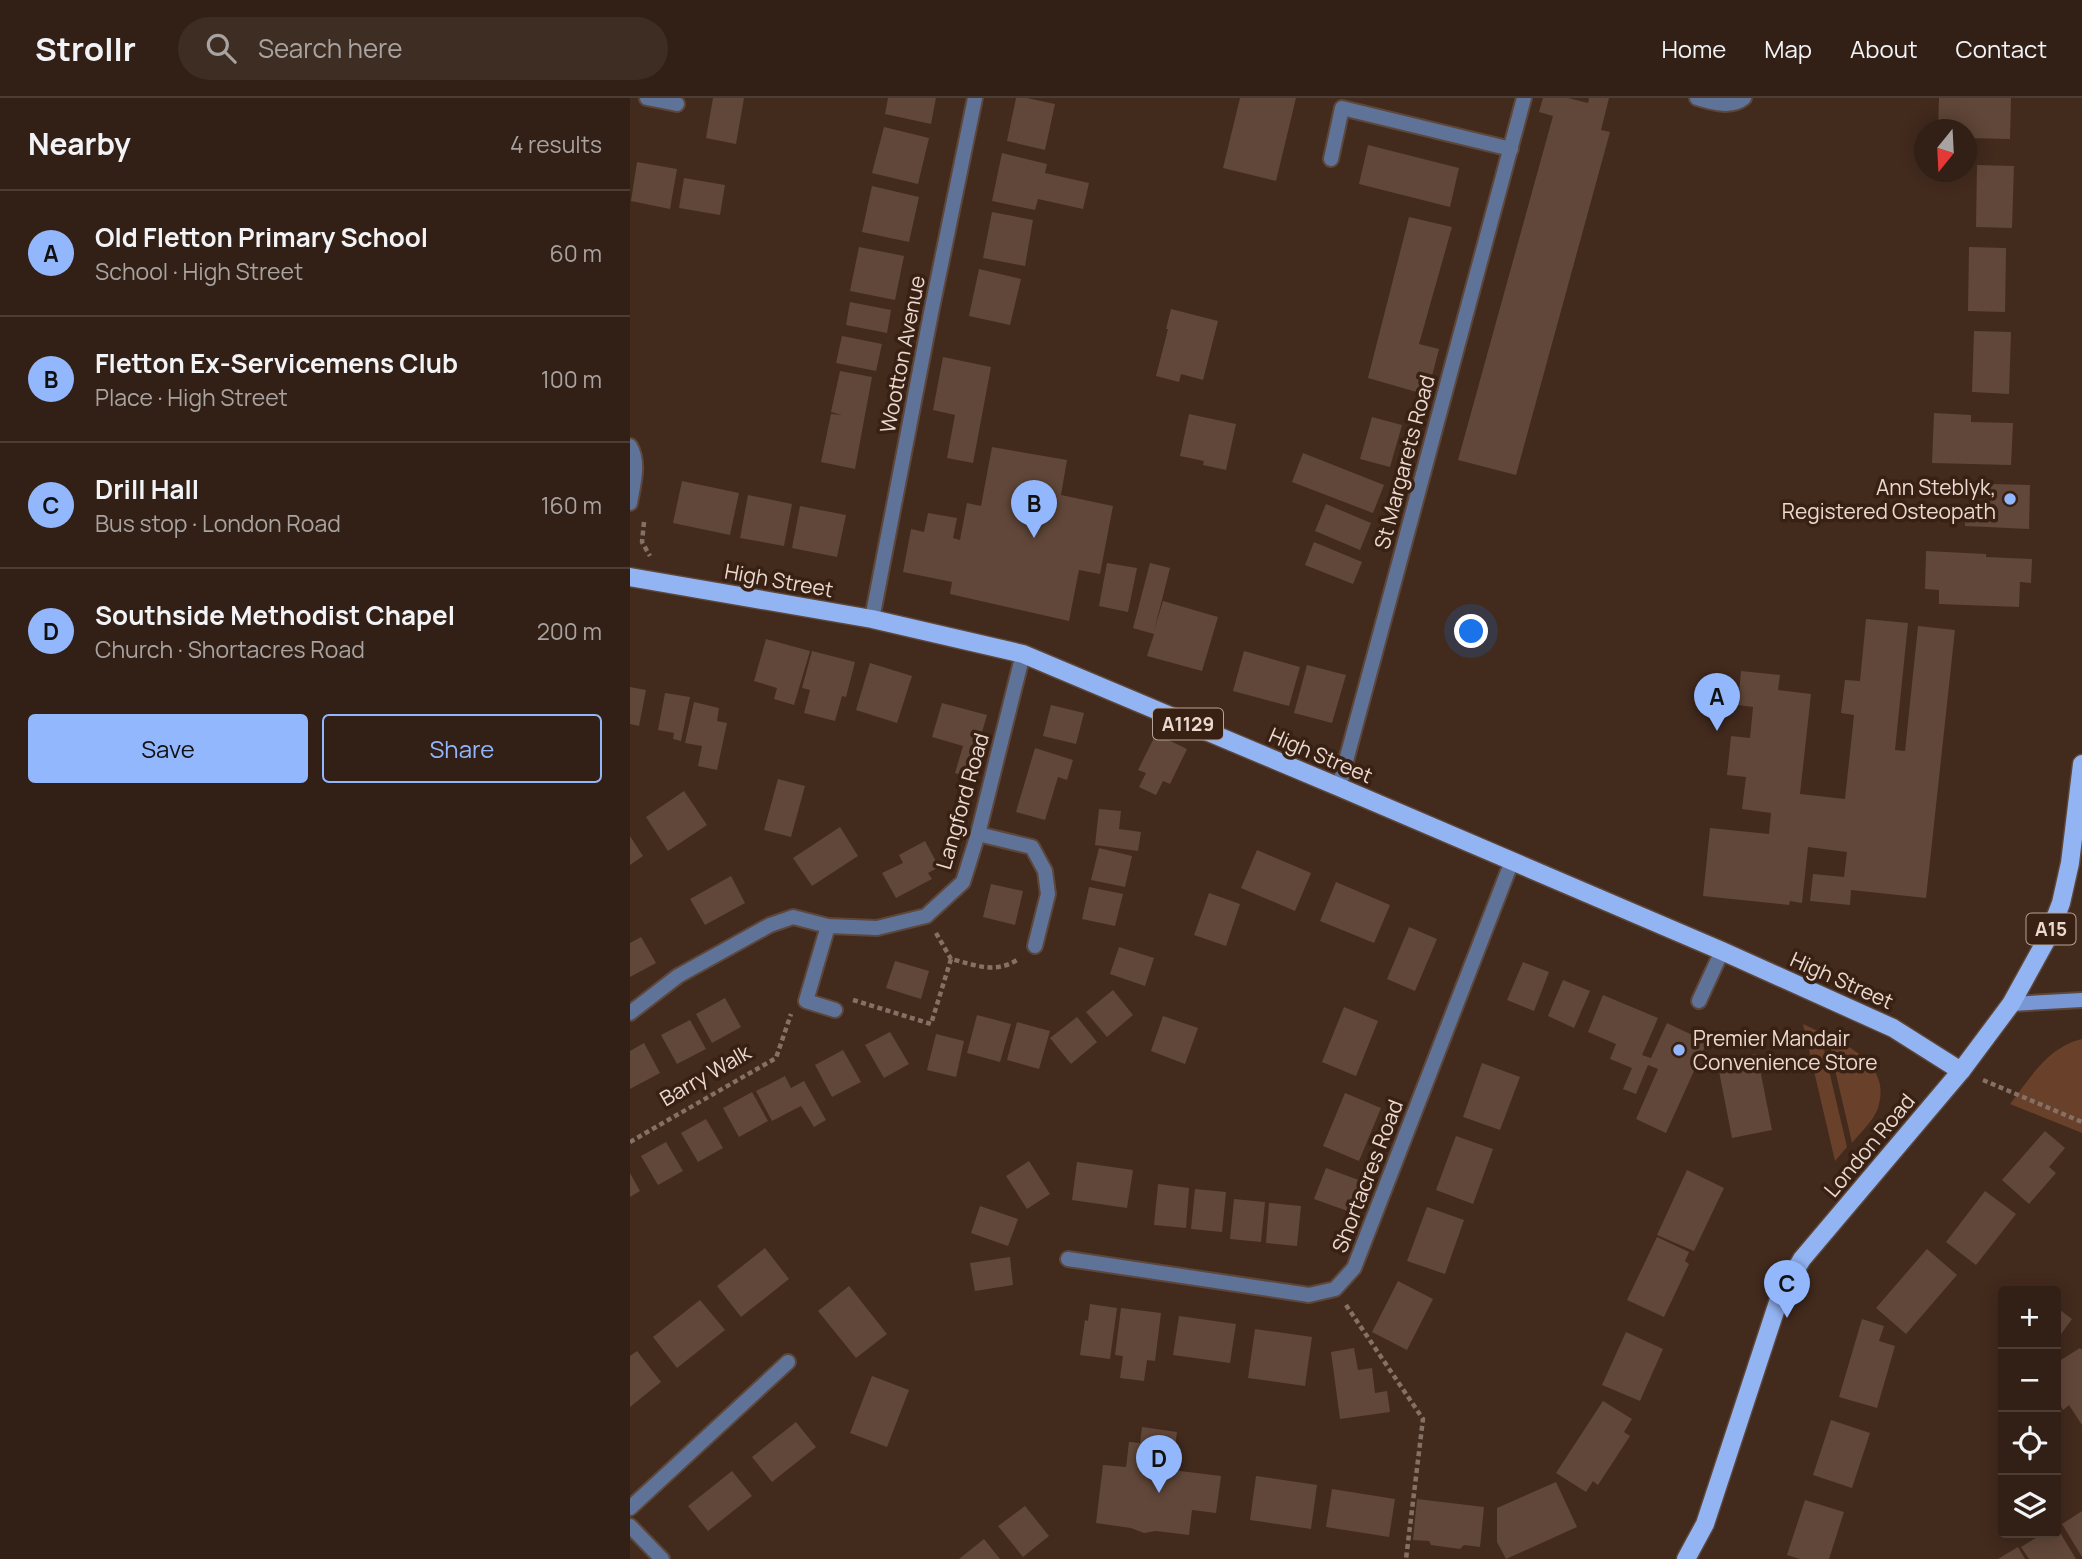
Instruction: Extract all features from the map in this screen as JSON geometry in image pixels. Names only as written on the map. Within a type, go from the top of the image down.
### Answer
[{"type":"main road","name":"High Street","points":[[630,577],[872,619],[1023,654],[1722,951],[1893,1028],[1961,1071]]},
{"type":"main road","name":"London Road","points":[[1686,1559],[1705,1524],[1780,1296],[1802,1259],[1961,1071],[2011,1004],[2048,937],[2061,903],[2070,863],[2082,764]]},
{"type":"street","points":[[647,98],[677,104]]},
{"type":"street","name":"Wootton Avenue","points":[[872,619],[975,98]]},
{"type":"street","name":"St Margarets Road","points":[[1339,787],[1524,98]]},
{"type":"street","points":[[1697,98],[1726,104],[1739,102],[1744,98]]},
{"type":"street","points":[[1331,159],[1342,108],[1511,149]]},
{"type":"street","points":[[630,446],[635,472],[630,503]]},
{"type":"street","name":"Langford Road","points":[[630,1013],[678,976],[770,926],[793,917],[828,926],[877,928],[926,916],[963,882],[978,834],[1023,654]]},
{"type":"street","points":[[978,834],[1032,847],[1045,872],[1048,894],[1035,946]]},
{"type":"street","name":"Shortacres Road","points":[[1335,1289],[1354,1268],[1512,861]]},
{"type":"street","points":[[828,926],[806,1001],[835,1010]]},
{"type":"street","points":[[1699,1001],[1722,951]]},
{"type":"street","points":[[2011,1004],[2082,1000]]},
{"type":"street","points":[[1068,1259],[1310,1294],[1335,1289]]},
{"type":"street","points":[[630,1508],[788,1362]]},
{"type":"street","points":[[630,1526],[662,1559]]},
{"type":"path","points":[[645,516],[642,542],[650,555],[660,563]]},
{"type":"path","points":[[835,1010],[840,996],[930,1024],[951,959],[989,968],[1005,967],[1035,946]]},
{"type":"path","name":"Barry Walk","points":[[630,1142],[776,1058],[796,999],[806,1001]]},
{"type":"path","points":[[1961,1071],[2082,1122]]},
{"type":"path","points":[[1335,1289],[1423,1419],[1406,1559]]},
{"type":"shaded area","points":[[1803,1024],[1820,1032],[1847,1147],[1835,1161]]},
{"type":"shaded area","points":[[1827,1035],[1868,1062],[1880,1083],[1881,1095],[1876,1113],[1852,1143]]},
{"type":"shaded area","points":[[2082,1039],[2082,1133],[2010,1104],[2032,1074],[2050,1056]]},
{"type":"building","points":[[713,98],[744,98],[736,144],[706,138]]},
{"type":"building","points":[[888,98],[936,98],[931,124],[885,114]]},
{"type":"building","points":[[1016,98],[1055,104],[1045,150],[1007,141]]},
{"type":"building","points":[[1240,98],[1296,98],[1276,181],[1223,168]]},
{"type":"building","points":[[1543,98],[1568,98],[1588,103],[1589,98],[1609,98],[1601,130],[1610,132],[1516,475],[1458,460],[1553,116],[1539,112]]},
{"type":"building","points":[[1939,98],[2011,98],[2010,139],[1977,138],[1977,119],[1938,119]]},
{"type":"building","points":[[884,127],[929,138],[918,184],[872,173]]},
{"type":"building","points":[[1368,145],[1459,168],[1450,207],[1359,184]]},
{"type":"building","points":[[1002,153],[1047,164],[1045,173],[1089,183],[1083,209],[1038,199],[1035,210],[992,201]]},
{"type":"building","points":[[637,162],[677,169],[670,209],[631,201]]},
{"type":"building","points":[[1977,165],[2014,166],[2012,228],[1976,227]]},
{"type":"building","points":[[684,178],[725,185],[720,215],[679,208]]},
{"type":"building","points":[[872,186],[919,197],[909,242],[862,232]]},
{"type":"building","points":[[992,212],[1033,220],[1025,266],[983,258]]},
{"type":"building","points":[[1409,217],[1452,227],[1419,344],[1439,349],[1427,395],[1368,378]]},
{"type":"building","points":[[859,247],[904,256],[895,300],[850,291]]},
{"type":"building","points":[[1969,247],[2006,248],[2005,312],[1968,311]]},
{"type":"building","points":[[979,269],[1021,279],[1010,325],[969,316]]},
{"type":"building","points":[[850,302],[891,310],[887,333],[846,325]]},
{"type":"building","points":[[1171,309],[1218,321],[1203,380],[1181,374],[1179,382],[1156,376]]},
{"type":"building","points":[[1974,331],[2011,332],[2009,394],[1972,392]]},
{"type":"building","points":[[842,336],[882,344],[876,371],[836,363]]},
{"type":"building","points":[[943,357],[991,367],[973,463],[947,458],[955,415],[933,410]]},
{"type":"building","points":[[840,371],[872,377],[855,469],[821,462],[831,414],[842,415],[831,412]]},
{"type":"building","points":[[1934,413],[1971,415],[1971,422],[2013,423],[2011,465],[1932,463]]},
{"type":"building","points":[[1189,414],[1236,424],[1226,470],[1203,465],[1204,461],[1180,456]]},
{"type":"building","points":[[1372,417],[1402,425],[1390,467],[1360,459]]},
{"type":"building","points":[[992,447],[1067,460],[1061,495],[1113,506],[1100,574],[1079,570],[1069,621],[950,594],[952,582],[903,572],[911,529],[924,532],[928,513],[957,518],[953,538],[960,540],[967,503],[981,506]]},
{"type":"building","points":[[1303,453],[1384,485],[1373,513],[1292,482]]},
{"type":"building","points":[[682,481],[739,493],[730,535],[673,523]]},
{"type":"building","name":"Ann Steblyk, Registered Osteopath","points":[[1991,484],[2030,485],[2029,529],[1965,526],[1965,512],[1990,513]]},
{"type":"building","points":[[748,495],[792,504],[784,546],[740,538]]},
{"type":"building","points":[[1326,504],[1371,523],[1360,550],[1315,531]]},
{"type":"building","points":[[800,506],[846,515],[837,557],[792,548]]},
{"type":"building","points":[[1314,542],[1362,562],[1353,584],[1305,565]]},
{"type":"building","points":[[1926,551],[2032,559],[2031,583],[2020,582],[2019,607],[1939,604],[1939,590],[1925,589]]},
{"type":"building","points":[[1107,563],[1137,568],[1128,612],[1099,606]]},
{"type":"building","points":[[1150,563],[1170,568],[1154,631],[1163,601],[1218,617],[1202,671],[1147,656],[1154,634],[1133,628]]},
{"type":"building","points":[[1866,619],[1908,623],[1895,750],[1905,751],[1918,626],[1955,630],[1926,898],[1851,890],[1850,905],[1810,901],[1813,874],[1844,877],[1847,852],[1808,847],[1802,903],[1790,901],[1789,905],[1703,896],[1710,828],[1769,834],[1771,813],[1742,809],[1746,777],[1727,775],[1731,736],[1750,738],[1753,707],[1738,705],[1741,671],[1780,675],[1778,690],[1811,694],[1800,794],[1845,799],[1854,715],[1841,713],[1845,680],[1860,681]]},
{"type":"building","points":[[766,639],[810,651],[794,705],[774,699],[777,688],[754,681]]},
{"type":"building","points":[[812,651],[855,662],[846,697],[842,696],[835,721],[804,713],[810,690],[802,688]]},
{"type":"building","points":[[1244,651],[1300,667],[1289,706],[1233,691]]},
{"type":"building","points":[[870,663],[912,676],[897,723],[856,710]]},
{"type":"building","points":[[1307,665],[1346,675],[1332,723],[1294,713]]},
{"type":"building","points":[[630,687],[646,690],[639,726],[630,724]]},
{"type":"building","points":[[665,693],[690,697],[681,741],[673,739],[674,733],[658,730]]},
{"type":"building","points":[[694,702],[719,708],[717,721],[727,723],[717,770],[698,766],[702,746],[685,743]]},
{"type":"building","points":[[942,703],[987,715],[969,777],[955,773],[963,746],[932,737]]},
{"type":"building","points":[[1051,705],[1084,713],[1076,744],[1043,736]]},
{"type":"building","points":[[1156,734],[1187,749],[1170,784],[1163,781],[1156,795],[1139,787],[1146,773],[1138,770]]},
{"type":"building","points":[[1035,748],[1073,760],[1067,780],[1058,777],[1045,820],[1016,812]]},
{"type":"building","points":[[778,779],[805,786],[791,837],[764,830]]},
{"type":"building","points":[[684,791],[707,825],[668,851],[646,817]]},
{"type":"building","points":[[1099,809],[1121,811],[1119,829],[1141,832],[1138,851],[1095,845]]},
{"type":"building","points":[[840,827],[858,856],[812,886],[793,858]]},
{"type":"building","points":[[630,836],[643,856],[630,865]]},
{"type":"building","points":[[925,841],[939,867],[928,873],[932,879],[896,898],[882,873],[903,863],[899,855]]},
{"type":"building","points":[[1099,848],[1132,856],[1125,887],[1091,880]]},
{"type":"building","points":[[1257,850],[1311,873],[1295,911],[1241,888]]},
{"type":"building","points":[[731,876],[745,903],[705,925],[690,899]]},
{"type":"building","points":[[1336,882],[1390,905],[1374,943],[1320,921]]},
{"type":"building","points":[[991,884],[1023,891],[1015,925],[983,917]]},
{"type":"building","points":[[1089,887],[1123,894],[1115,926],[1082,919]]},
{"type":"building","points":[[1209,893],[1240,904],[1226,946],[1194,935]]},
{"type":"building","points":[[1409,927],[1437,939],[1415,991],[1387,979]]},
{"type":"building","points":[[641,937],[656,963],[630,977],[630,943]]},
{"type":"building","points":[[1119,947],[1154,958],[1145,986],[1110,974]]},
{"type":"building","points":[[895,961],[929,971],[921,999],[886,988]]},
{"type":"building","points":[[1523,962],[1549,972],[1534,1011],[1507,1000]]},
{"type":"building","points":[[1563,980],[1590,991],[1574,1028],[1548,1016]]},
{"type":"building","points":[[1113,990],[1133,1015],[1107,1037],[1086,1012]]},
{"type":"building","points":[[1603,995],[1658,1018],[1642,1055],[1651,1058],[1667,1023],[1707,1042],[1666,1133],[1636,1119],[1658,1069],[1648,1065],[1636,1094],[1623,1089],[1632,1068],[1610,1059],[1616,1044],[1588,1032]]},
{"type":"building","points":[[725,998],[741,1027],[712,1043],[696,1014]]},
{"type":"building","points":[[1344,1007],[1378,1021],[1356,1076],[1322,1062]]},
{"type":"building","points":[[977,1015],[1011,1024],[1000,1062],[967,1053]]},
{"type":"building","points":[[1163,1016],[1198,1028],[1185,1064],[1151,1051]]},
{"type":"building","points":[[1077,1017],[1097,1042],[1071,1064],[1050,1038]]},
{"type":"building","points":[[690,1020],[706,1049],[677,1064],[661,1035]]},
{"type":"building","points":[[1017,1022],[1050,1031],[1039,1069],[1007,1060]]},
{"type":"building","points":[[890,1032],[909,1064],[884,1078],[865,1045]]},
{"type":"building","points":[[936,1034],[964,1041],[956,1077],[927,1070]]},
{"type":"building","points":[[644,1043],[660,1073],[630,1089],[630,1051]]},
{"type":"building","points":[[843,1050],[861,1082],[832,1097],[815,1065]]},
{"type":"building","points":[[1757,1054],[1772,1130],[1732,1138],[1717,1061]]},
{"type":"building","points":[[1482,1063],[1520,1077],[1500,1130],[1463,1117]]},
{"type":"building","points":[[785,1076],[791,1088],[804,1081],[826,1120],[814,1127],[801,1106],[772,1121],[756,1091]]},
{"type":"building","points":[[752,1092],[768,1121],[739,1137],[723,1108]]},
{"type":"building","points":[[1345,1093],[1381,1108],[1359,1161],[1323,1146]]},
{"type":"building","points":[[706,1119],[723,1148],[698,1162],[681,1133]]},
{"type":"building","points":[[2045,1131],[2065,1148],[2049,1167],[2056,1173],[2029,1204],[2002,1180]]},
{"type":"building","points":[[1456,1136],[1493,1149],[1473,1204],[1436,1190]]},
{"type":"building","points":[[666,1142],[683,1171],[658,1185],[641,1156]]},
{"type":"building","points":[[1029,1161],[1050,1194],[1027,1209],[1006,1176]]},
{"type":"building","points":[[1077,1162],[1133,1170],[1127,1208],[1072,1200]]},
{"type":"building","points":[[1326,1168],[1364,1182],[1353,1213],[1314,1199]]},
{"type":"building","points":[[1687,1170],[1724,1188],[1694,1251],[1657,1235]]},
{"type":"building","points":[[630,1173],[640,1191],[630,1197]]},
{"type":"building","points":[[1158,1184],[1189,1188],[1186,1228],[1154,1225]]},
{"type":"building","points":[[1195,1189],[1226,1192],[1222,1232],[1191,1229]]},
{"type":"building","points":[[1985,1191],[2016,1214],[1976,1265],[1946,1242]]},
{"type":"building","points":[[1234,1199],[1265,1202],[1261,1242],[1230,1239]]},
{"type":"building","points":[[1269,1203],[1301,1206],[1297,1246],[1266,1243]]},
{"type":"building","points":[[980,1206],[1018,1219],[1008,1246],[971,1233]]},
{"type":"building","points":[[1427,1207],[1464,1220],[1445,1274],[1407,1261]]},
{"type":"building","points":[[1657,1237],[1689,1252],[1685,1261],[1689,1264],[1664,1317],[1627,1300]]},
{"type":"building","points":[[765,1248],[789,1279],[741,1317],[717,1286]]},
{"type":"building","points":[[1927,1249],[1957,1275],[1906,1334],[1876,1308]]},
{"type":"building","points":[[1010,1257],[1013,1285],[975,1291],[970,1263]]},
{"type":"building","points":[[1398,1281],[1433,1299],[1407,1350],[1372,1332]]},
{"type":"building","points":[[849,1286],[887,1334],[856,1358],[818,1311]]},
{"type":"building","points":[[700,1300],[725,1330],[677,1368],[653,1337]]},
{"type":"building","points":[[1090,1304],[1117,1308],[1110,1359],[1080,1355]]},
{"type":"building","points":[[1121,1308],[1161,1313],[1155,1361],[1147,1360],[1144,1381],[1120,1378],[1123,1356],[1115,1355]]},
{"type":"building","points":[[2061,1311],[2072,1319],[2061,1334]]},
{"type":"building","points":[[1179,1316],[1236,1324],[1230,1363],[1173,1355]]},
{"type":"building","points":[[1862,1319],[1884,1326],[1879,1341],[1895,1346],[1877,1408],[1839,1397]]},
{"type":"building","points":[[1255,1329],[1312,1337],[1305,1386],[1248,1378]]},
{"type":"building","points":[[1626,1332],[1663,1349],[1640,1401],[1602,1385]]},
{"type":"building","points":[[1354,1348],[1358,1370],[1372,1368],[1375,1393],[1387,1391],[1390,1412],[1340,1419],[1331,1352]]},
{"type":"building","points":[[2080,1348],[2082,1350],[2082,1425],[2069,1405],[2063,1410],[2061,1406],[2061,1360]]},
{"type":"building","points":[[637,1351],[661,1382],[630,1407],[630,1356]]},
{"type":"building","points":[[872,1376],[909,1390],[887,1447],[850,1433]]},
{"type":"building","points":[[1603,1401],[1632,1419],[1624,1432],[1630,1436],[1598,1485],[1593,1481],[1586,1492],[1556,1473]]},
{"type":"building","points":[[1831,1420],[1870,1433],[1852,1488],[1813,1475]]},
{"type":"building","points":[[796,1422],[816,1447],[772,1482],[752,1457]]},
{"type":"building","points":[[1142,1427],[1177,1432],[1172,1470],[1221,1476],[1216,1513],[1192,1510],[1189,1535],[1156,1531],[1144,1533],[1131,1528],[1096,1523],[1103,1465],[1126,1467],[1129,1442],[1140,1443]]},
{"type":"building","points":[[732,1471],[752,1496],[708,1531],[688,1506]]},
{"type":"building","points":[[1256,1476],[1317,1485],[1311,1529],[1250,1520]]},
{"type":"building","points":[[1556,1482],[1577,1527],[1506,1559],[1497,1542],[1497,1508]]},
{"type":"building","points":[[1332,1489],[1395,1499],[1389,1537],[1326,1527]]},
{"type":"building","points":[[1417,1499],[1484,1507],[1480,1547],[1464,1545],[1460,1549],[1413,1540]]},
{"type":"building","points":[[1805,1500],[1844,1512],[1829,1559],[1800,1559],[1787,1555]]},
{"type":"building","points":[[1025,1506],[1049,1536],[1023,1557],[998,1526]]},
{"type":"building","points":[[2082,1511],[2082,1557],[2062,1524]]},
{"type":"building","points":[[2061,1534],[2076,1559],[2029,1559],[2021,1547],[2036,1538],[2061,1538]]},
{"type":"building","points":[[984,1539],[1000,1559],[959,1559]]},
{"type":"building","points":[[2018,1547],[2025,1559],[1998,1559]]},
{"type":"place","name":"Ann Steblyk, Registered Osteopath","points":[[2010,499]]},
{"type":"place","name":"Fletton Ex-Servicemens Club","points":[[1034,538]]},
{"type":"place","name":"Old Fletton Primary School","points":[[1717,731]]},
{"type":"place","name":"Premier Mandair Convenience Store","points":[[1679,1050]]},
{"type":"place","name":"Drill Hall","points":[[1787,1318]]},
{"type":"place","name":"Southside Methodist Chapel","points":[[1159,1493]]}]
